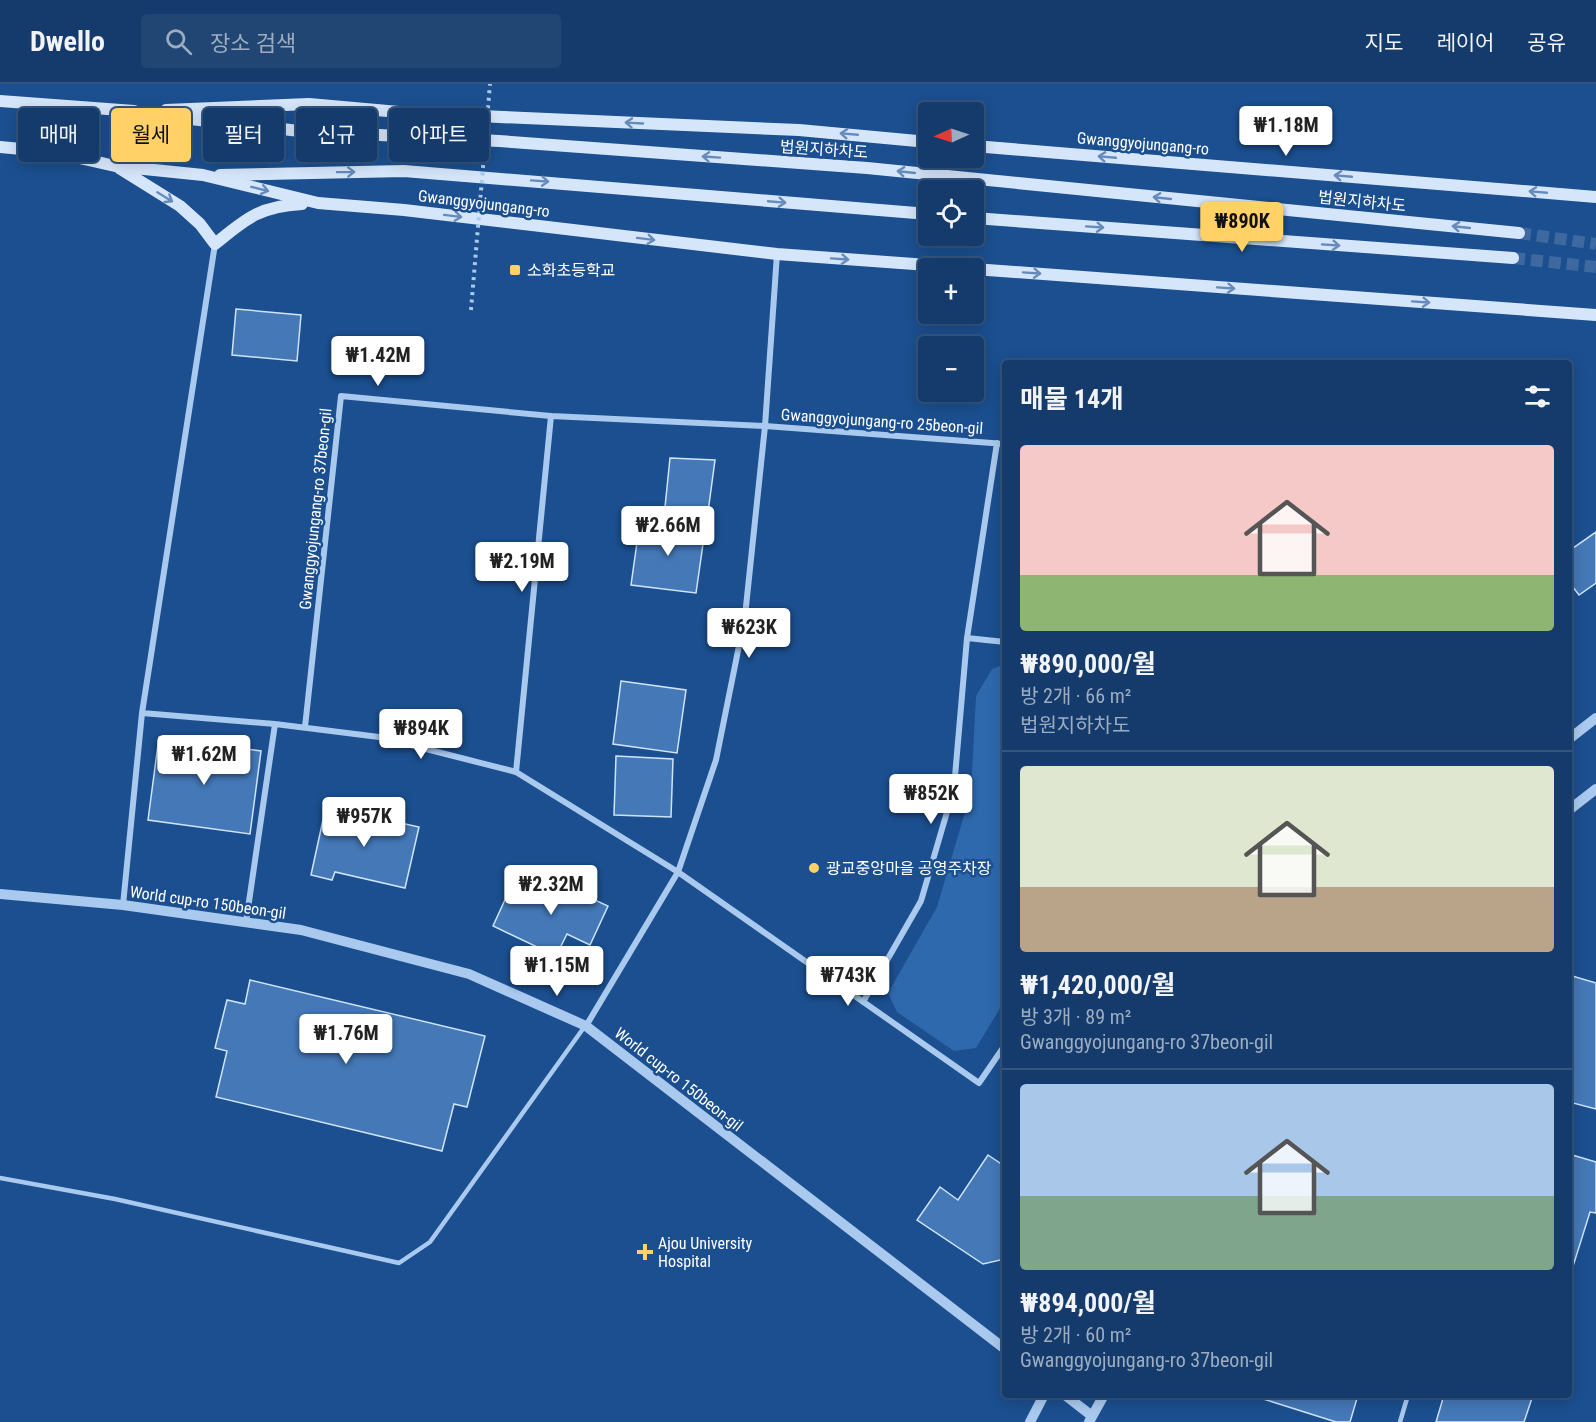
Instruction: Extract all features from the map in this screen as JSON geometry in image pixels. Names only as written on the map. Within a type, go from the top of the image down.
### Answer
[{"type":"main road","points":[[0,101],[111,111]]},
{"type":"main road","points":[[191,109],[309,104],[410,113],[799,130],[918,141]]},
{"type":"main road","name":"법원지하차도","points":[[191,119],[300,131],[511,142],[867,168],[1519,233]]},
{"type":"main road","name":"Gwanggyojungang-ro","points":[[0,147],[53,152],[116,166],[203,175],[318,203],[404,210],[777,254],[918,264]]},
{"type":"main road","name":"Gwanggyojungang-ro","points":[[984,147],[1596,197]]},
{"type":"main road","points":[[116,166],[180,206],[200,224],[215,244],[237,226],[258,213],[278,205],[318,203]]},
{"type":"main road","points":[[203,175],[404,171],[918,213]]},
{"type":"main road","points":[[984,219],[1513,258]]},
{"type":"main road","points":[[984,270],[1596,315]]},
{"type":"street","points":[[123,905],[142,713],[215,244]]},
{"type":"street","name":"Gwanggyojungang-ro 25beon-gil","points":[[586,1026],[678,872],[716,760],[745,616],[765,426],[777,254]]},
{"type":"street","name":"Gwanggyojungang-ro 37beon-gil","points":[[305,727],[341,396],[551,416],[765,426]]},
{"type":"street","points":[[516,772],[551,416]]},
{"type":"street","name":"Gwanggyojungang-ro 25beon-gil","points":[[765,426],[1001,444],[967,638],[954,788],[921,901],[862,1002]]},
{"type":"street","points":[[967,638],[1002,642]]},
{"type":"street","points":[[142,713],[275,724],[379,736],[516,772],[678,872],[979,1083],[1002,1049]]},
{"type":"street","points":[[1572,737],[1596,718]]},
{"type":"street","points":[[246,922],[275,724]]},
{"type":"street","points":[[1572,808],[1596,789]]},
{"type":"street","name":"World cup-ro 150beon-gil","points":[[0,894],[123,905],[301,930],[469,975],[586,1026],[1002,1347]]},
{"type":"street","points":[[1030,1422],[1042,1398]]},
{"type":"street","points":[[1068,1398],[1094,1420],[1103,1398]]},
{"type":"lane","points":[[0,1178],[115,1199],[399,1263],[430,1242],[586,1026]]},
{"type":"lane","points":[[1400,1422],[1407,1398]]},
{"type":"path","points":[[471,310],[490,84]]},
{"type":"shaded area","points":[[1002,665],[1002,1005],[976,1048],[954,1051],[897,1012],[888,993],[937,907],[971,792],[976,696],[992,669]]},
{"type":"building","points":[[236,309],[301,315],[297,361],[232,355]]},
{"type":"building","points":[[670,458],[715,460],[708,512],[665,507]]},
{"type":"building","points":[[640,521],[705,530],[696,593],[631,585]]},
{"type":"building","points":[[1596,532],[1596,583],[1579,595],[1572,586],[1572,549]]},
{"type":"building","points":[[621,681],[686,690],[677,753],[613,744]]},
{"type":"building","points":[[159,737],[261,751],[250,834],[148,820]]},
{"type":"building","points":[[616,756],[673,759],[671,817],[614,815]]},
{"type":"building","points":[[326,806],[419,827],[405,888],[335,872],[332,880],[311,875]]},
{"type":"building","points":[[539,874],[608,906],[590,945],[567,934],[556,956],[493,926],[509,891],[528,900]]},
{"type":"building","points":[[1572,976],[1596,983],[1596,1109],[1572,1103]]},
{"type":"building","points":[[250,980],[485,1036],[467,1107],[454,1104],[442,1151],[216,1097],[227,1051],[215,1048],[227,1000],[245,1004]]},
{"type":"building","points":[[988,1155],[1002,1164],[1002,1260],[983,1264],[917,1220],[940,1187],[958,1200]]},
{"type":"building","points":[[1572,1155],[1596,1162],[1596,1213],[1590,1212],[1572,1269]]},
{"type":"building","points":[[1260,1398],[1357,1398],[1350,1422],[1336,1422]]},
{"type":"building","points":[[1443,1398],[1532,1398],[1524,1422],[1436,1422]]},
{"type":"tunnel","points":[[1519,233],[1596,244]]},
{"type":"tunnel","points":[[1513,258],[1596,267]]},
{"type":"place","name":"소화초등학교","points":[[515,270]]},
{"type":"place","name":"광교중앙마을 공영주차장","points":[[814,868]]},
{"type":"place","name":"Ajou University Hospital","points":[[645,1252]]}]
